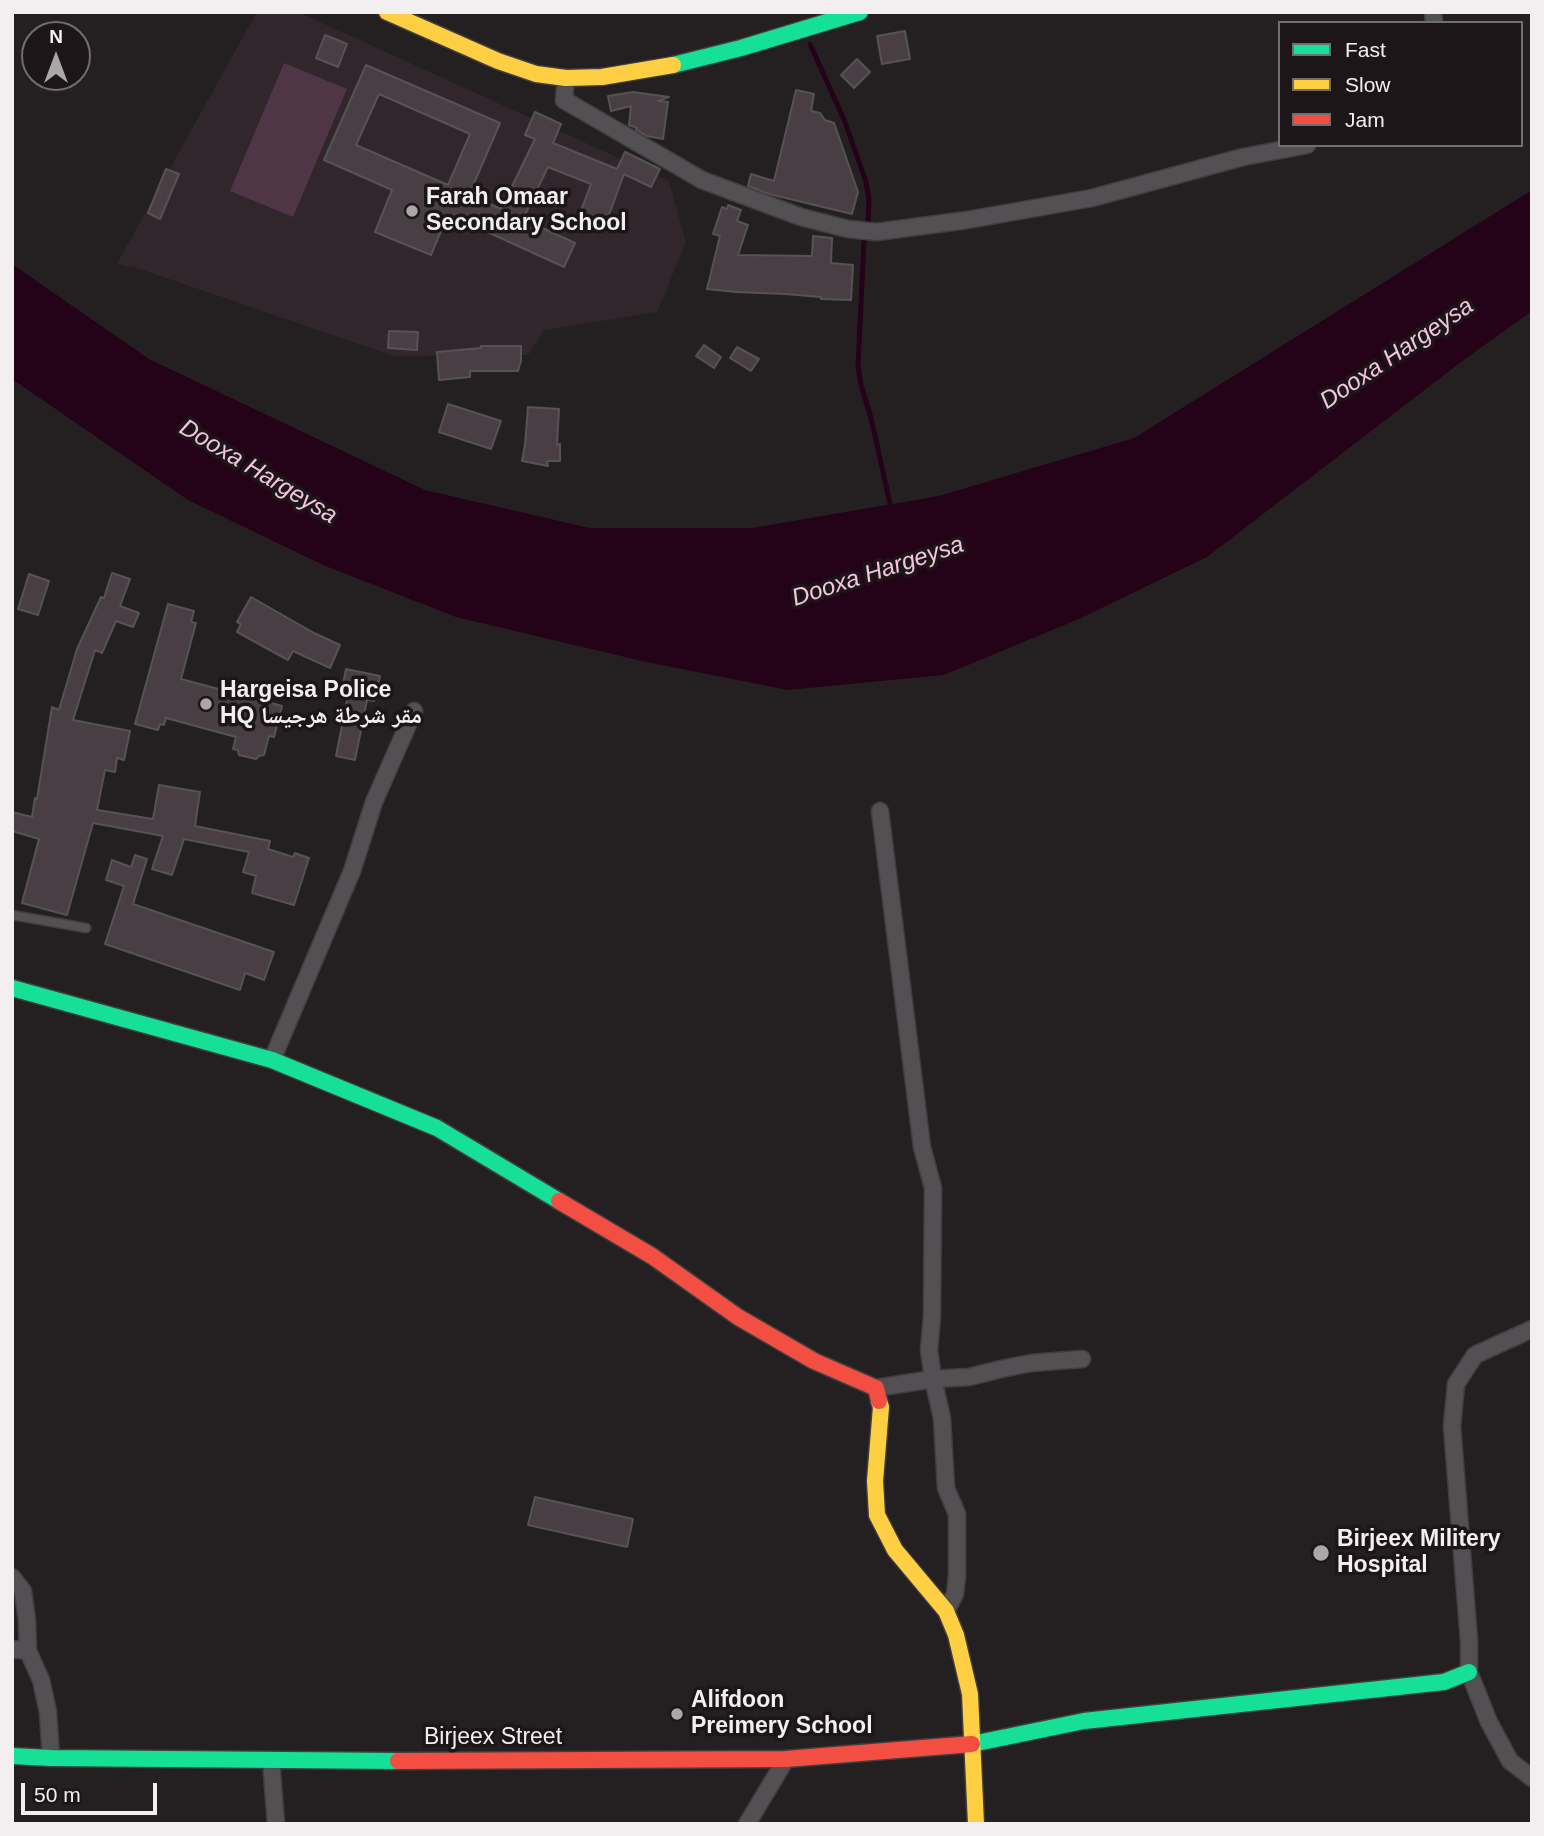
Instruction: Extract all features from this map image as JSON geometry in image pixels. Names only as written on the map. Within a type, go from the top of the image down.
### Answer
[{"type":"street","points":[[387,12],[498,61],[536,74],[566,78],[602,77],[671,66],[812,19],[860,12]]},
{"type":"street","points":[[566,78],[564,100],[702,180],[801,216],[848,229],[877,232],[967,220],[1092,198],[1244,157],[1296,147]]},
{"type":"street","points":[[272,1060],[352,871],[374,802],[414,711]]},
{"type":"street","points":[[880,811],[922,1147],[933,1188],[932,1316],[929,1350],[943,1418],[946,1488],[957,1514],[955,1594],[946,1611]]},
{"type":"street","points":[[12,988],[272,1060],[437,1128],[652,1256],[738,1317],[814,1361],[876,1388],[933,1379],[970,1377],[1031,1363],[1082,1359]]},
{"type":"street","points":[[1532,1329],[1475,1354],[1456,1384],[1452,1426],[1469,1641],[1469,1672],[1489,1723],[1510,1761],[1532,1778]]},
{"type":"street","points":[[876,1388],[881,1406],[875,1481],[877,1515],[895,1550],[946,1611],[956,1635],[970,1694],[976,1824]]},
{"type":"street","points":[[12,1577],[23,1591],[27,1621],[20,1650],[41,1681],[48,1713],[51,1758]]},
{"type":"street","name":"Birjeex Street","points":[[12,1756],[271,1760],[786,1759],[973,1744],[1084,1721],[1444,1682],[1469,1672]]},
{"type":"street","points":[[747,1824],[786,1759]]},
{"type":"street","points":[[271,1760],[276,1824]]},
{"type":"lane","points":[[12,915],[86,928]]},
{"type":"shaded area","name":"Farah Omaar Secondary School","points":[[257,12],[298,12],[669,181],[686,242],[657,312],[544,330],[528,355],[394,356],[140,269],[117,264]]},
{"type":"shaded area","points":[[284,63],[347,89],[293,217],[230,191]]},
{"type":"water","name":"Dooxa Hargeysa","points":[[1532,190],[1532,311],[1465,359],[1207,557],[1079,619],[944,675],[788,690],[646,662],[456,617],[323,565],[188,500],[12,379],[12,264],[149,359],[425,490],[590,528],[752,528],[939,496],[1134,438]]},
{"type":"building","points":[[905,31],[910,59],[882,64],[877,36]]},
{"type":"building","points":[[325,35],[347,44],[338,67],[316,58]]},
{"type":"building","points":[[857,59],[870,72],[854,88],[841,75]]},
{"type":"building","points":[[366,65],[500,123],[469,195],[501,209],[535,139],[525,135],[535,112],[561,124],[553,143],[617,169],[625,152],[660,169],[651,187],[624,174],[603,231],[577,221],[591,184],[548,167],[523,219],[575,243],[564,267],[448,214],[431,255],[375,232],[392,190],[324,160]],"holes":[[[379,94],[470,134],[448,185],[356,145]]]},
{"type":"building","points":[[796,90],[814,94],[811,111],[820,113],[825,120],[834,123],[858,192],[852,214],[769,194],[748,186],[751,174],[774,181]]},
{"type":"building","points":[[633,92],[669,97],[658,101],[668,102],[663,139],[647,136],[629,125],[631,106],[611,111],[608,96]]},
{"type":"building","points":[[166,169],[179,174],[160,219],[148,213]]},
{"type":"building","points":[[728,205],[741,210],[737,221],[748,225],[738,255],[812,256],[813,236],[832,238],[831,263],[853,265],[851,300],[707,289],[720,236],[713,234],[722,207],[727,209]]},
{"type":"building","points":[[389,331],[418,332],[417,350],[388,348]]},
{"type":"building","points":[[704,345],[721,357],[714,368],[696,356]]},
{"type":"building","points":[[481,346],[521,346],[518,371],[470,371],[470,377],[439,380],[437,352]]},
{"type":"building","points":[[737,347],[759,359],[751,371],[730,358]]},
{"type":"building","points":[[448,404],[501,421],[491,449],[439,432]]},
{"type":"building","points":[[528,407],[559,409],[557,445],[560,444],[560,461],[547,461],[548,466],[522,461]]},
{"type":"building","points":[[112,573],[130,579],[120,606],[139,613],[133,627],[116,621],[102,653],[95,650],[73,720],[130,731],[124,760],[117,758],[115,772],[105,770],[97,810],[153,819],[159,785],[200,792],[195,826],[270,841],[268,849],[293,857],[295,853],[309,858],[294,905],[252,893],[256,876],[243,872],[249,852],[184,839],[172,875],[152,869],[163,836],[93,823],[67,915],[22,903],[39,839],[12,831],[12,812],[32,817],[52,707],[59,710],[77,649],[101,597],[104,598]]},
{"type":"building","points":[[29,574],[49,581],[38,615],[18,609]]},
{"type":"building","points":[[251,597],[340,645],[330,668],[293,651],[288,660],[237,632],[241,624],[237,622]]},
{"type":"building","points":[[168,604],[194,611],[191,622],[196,623],[181,679],[282,706],[274,737],[269,736],[264,755],[256,759],[239,755],[238,750],[233,749],[236,737],[166,718],[164,725],[160,724],[158,730],[135,724]]},
{"type":"building","points":[[346,669],[380,676],[374,701],[367,700],[355,760],[336,756],[348,695],[341,694]]},
{"type":"building","points":[[135,855],[147,859],[133,904],[274,952],[264,980],[245,973],[240,990],[105,944],[124,886],[106,880],[112,860],[131,867]]},
{"type":"building","points":[[535,1497],[633,1519],[627,1547],[528,1525]]},
{"type":"waterway","points":[[810,44],[845,122],[866,182],[869,200],[864,242],[858,366],[891,508]]},
{"type":"traffic: fast","points":[[673,65],[741,48],[860,12]]},
{"type":"traffic: fast","points":[[12,988],[272,1060],[437,1128],[559,1201]]},
{"type":"traffic: fast","points":[[972,1744],[1084,1721],[1444,1682],[1469,1672]]},
{"type":"traffic: fast","points":[[12,1756],[398,1761]]},
{"type":"traffic: slow","points":[[387,12],[498,61],[536,74],[566,78],[602,77],[673,65]]},
{"type":"traffic: slow","points":[[879,1401],[881,1407],[875,1481],[877,1515],[895,1550],[946,1611],[956,1635],[970,1694],[976,1824]]},
{"type":"traffic: jam","points":[[559,1201],[652,1256],[738,1317],[814,1361],[876,1388],[879,1401]]},
{"type":"traffic: jam","points":[[398,1761],[786,1759],[972,1744]]},
{"type":"place","name":"Farah Omaar Secondary School","points":[[412,211]]},
{"type":"place","name":"Hargeisa Police HQ مقر شرطة هرجيسا","points":[[206,704]]},
{"type":"place","name":"Birjeex Militery Hospital","points":[[1321,1553]]},
{"type":"place","name":"Alifdoon Preimery School","points":[[677,1714]]}]
